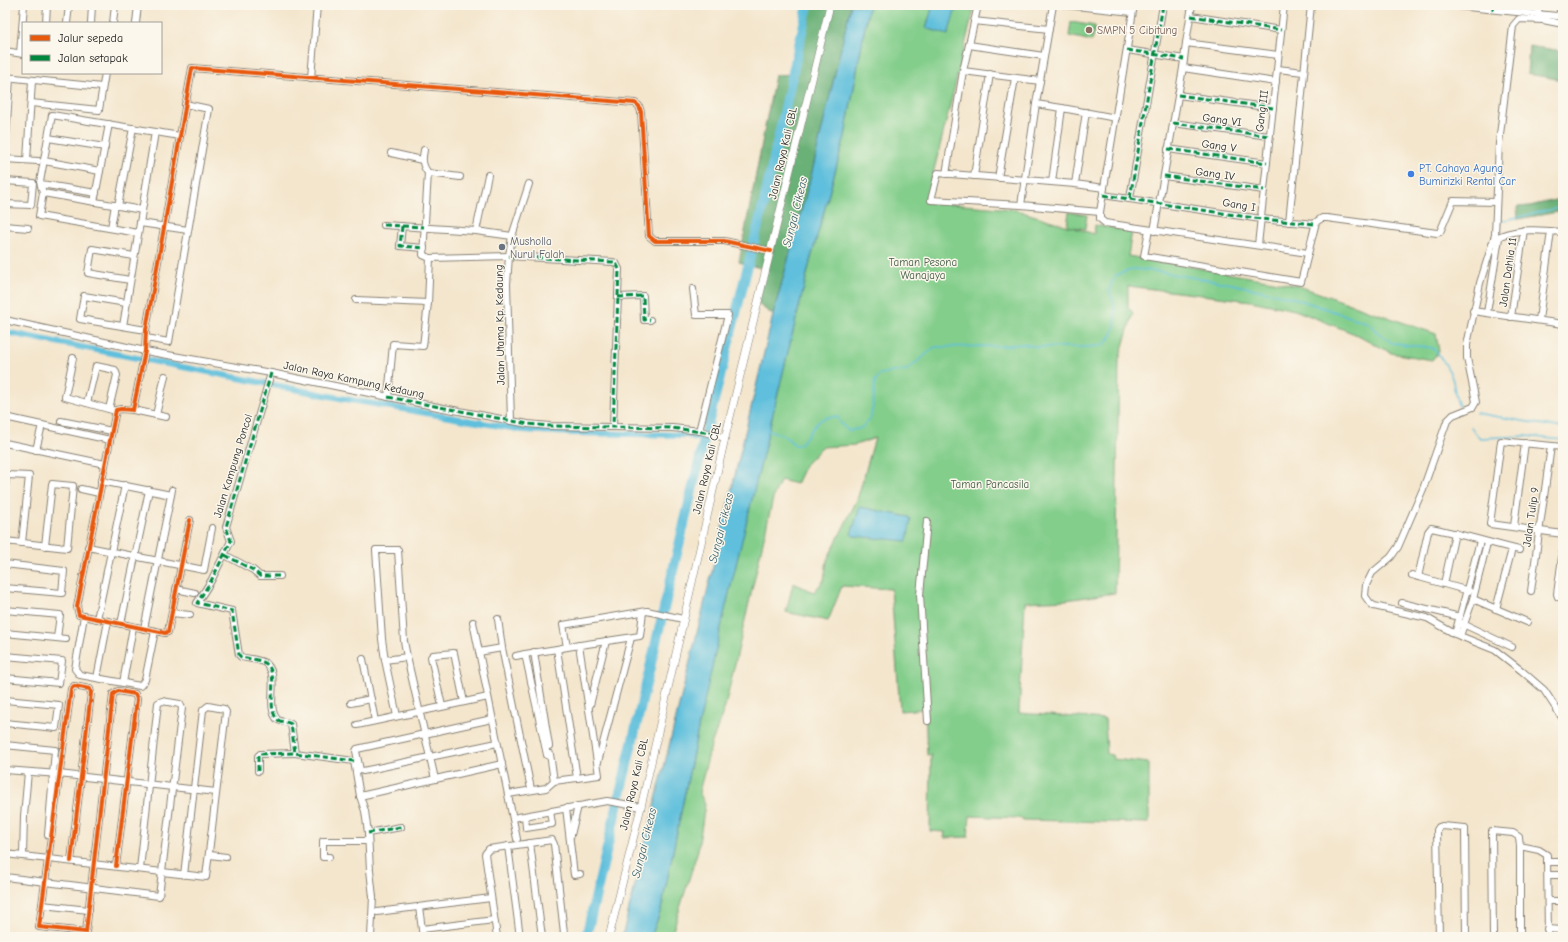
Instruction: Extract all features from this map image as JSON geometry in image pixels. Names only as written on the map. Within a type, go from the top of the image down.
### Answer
[{"type":"main road","name":"Jalan Raya Kali CBL","points":[[609,937],[641,807],[725,438],[830,5]]},
{"type":"street","points":[[23,22],[24,5]]},
{"type":"street","points":[[46,22],[47,5]]},
{"type":"street","points":[[67,22],[69,5]]},
{"type":"street","points":[[91,22],[92,5]]},
{"type":"street","points":[[114,22],[115,5]]},
{"type":"street","points":[[136,22],[138,5]]},
{"type":"street","points":[[311,78],[317,5]]},
{"type":"street","points":[[978,5],[963,71],[946,174],[938,174],[931,200],[1021,205],[1100,212]]},
{"type":"street","points":[[1021,205],[1053,5]]},
{"type":"street","points":[[1066,5],[1133,8],[1100,219],[1105,223],[1308,253]]},
{"type":"street","points":[[1130,198],[1163,5]]},
{"type":"street","points":[[1192,5],[1160,203],[1144,256],[1301,282],[1315,224],[1318,220],[1326,218],[1437,233],[1441,230],[1452,201],[1496,202]]},
{"type":"street","name":"Gang III","points":[[1258,245],[1284,5]]},
{"type":"street","points":[[1289,222],[1312,5]]},
{"type":"street","points":[[1448,5],[1518,8],[1538,14],[1558,15],[1560,5]]},
{"type":"street","points":[[1538,5],[1538,14]]},
{"type":"street","points":[[1518,8],[1518,19],[1513,26],[1500,136],[1495,235],[1489,250],[1466,349],[1476,398],[1475,404],[1473,407],[1453,415],[1445,425],[1423,489],[1395,554],[1372,573],[1366,585],[1365,596],[1374,606],[1427,618],[1458,635],[1494,650],[1518,667],[1544,690],[1563,719]]},
{"type":"street","points":[[1191,16],[1281,30]]},
{"type":"street","points":[[1518,19],[1543,20],[1563,24]]},
{"type":"street","points":[[974,20],[1049,29]]},
{"type":"street","points":[[1186,43],[1278,54]]},
{"type":"street","points":[[969,44],[1044,56]]},
{"type":"street","points":[[1127,50],[1184,60]]},
{"type":"street","points":[[5,51],[22,54]]},
{"type":"street","points":[[132,410],[143,361],[146,330],[192,68],[634,103],[639,106],[641,112],[649,236],[652,240],[724,241],[771,251]]},
{"type":"street","points":[[1183,68],[1276,82]]},
{"type":"street","points":[[1278,69],[1304,72]]},
{"type":"street","points":[[963,71],[1040,81]]},
{"type":"street","points":[[31,103],[99,110],[105,74]]},
{"type":"street","points":[[974,176],[990,74]]},
{"type":"street","points":[[5,151],[8,78],[102,87]]},
{"type":"street","points":[[998,178],[1015,78]]},
{"type":"street","points":[[26,160],[32,81]]},
{"type":"street","points":[[1178,95],[1273,108]]},
{"type":"street","points":[[146,338],[169,342],[209,109],[186,104]]},
{"type":"street","points":[[1036,104],[1116,118]]},
{"type":"street","points":[[1052,182],[1062,108]]},
{"type":"street","points":[[1075,184],[1086,112]]},
{"type":"street","points":[[138,233],[39,216],[43,192],[41,184],[41,161],[48,138],[52,115],[180,136]]},
{"type":"street","name":"Gang VI","points":[[1173,122],[1269,136]]},
{"type":"street","points":[[94,202],[109,124]]},
{"type":"street","points":[[111,228],[133,128]]},
{"type":"street","points":[[123,326],[155,132]]},
{"type":"street","points":[[48,138],[105,147]]},
{"type":"street","name":"Gang V","points":[[1168,149],[1267,163]]},
{"type":"street","points":[[424,150],[422,160],[428,173],[423,255],[430,258],[509,256],[613,262],[618,266],[613,426]]},
{"type":"street","points":[[391,153],[422,160]]},
{"type":"street","points":[[5,158],[41,161],[100,171]]},
{"type":"street","points":[[428,173],[460,176]]},
{"type":"street","name":"Gang I","points":[[946,174],[1075,184],[1130,198],[1261,219],[1315,224]]},
{"type":"street","points":[[476,231],[488,175]]},
{"type":"street","name":"Gang IV","points":[[1164,176],[1264,190]]},
{"type":"street","points":[[5,180],[33,183],[31,205],[5,204]]},
{"type":"street","points":[[41,184],[96,193]]},
{"type":"street","name":"Jalan Utama Kp. Kedaung","points":[[512,421],[507,284],[509,256],[512,236],[529,184]]},
{"type":"street","points":[[43,192],[142,210]]},
{"type":"street","points":[[140,223],[188,230]]},
{"type":"street","points":[[384,225],[476,231],[512,236]]},
{"type":"street","points":[[5,226],[28,228]]},
{"type":"street","points":[[402,226],[400,246],[424,248]]},
{"type":"street","points":[[1487,313],[1499,238],[1501,236],[1524,230],[1563,232]]},
{"type":"street","name":"Jalan Dahlia 11","points":[[1512,317],[1524,230]]},
{"type":"street","points":[[1539,320],[1551,231]]},
{"type":"street","points":[[130,280],[88,272],[92,249],[134,256]]},
{"type":"street","points":[[388,397],[393,344],[423,346],[428,304],[430,258]]},
{"type":"street","points":[[693,289],[696,315],[728,315],[700,431]]},
{"type":"street","points":[[126,303],[84,296],[80,319],[146,330]]},
{"type":"street","points":[[618,297],[643,296],[644,320],[650,320]]},
{"type":"street","points":[[356,300],[428,304]]},
{"type":"street","points":[[1474,312],[1563,324]]},
{"type":"street","name":"Jalan Raya Kampung Kedaung","points":[[5,320],[144,352],[512,421],[550,426],[672,428],[712,433],[725,438]]},
{"type":"street","points":[[73,358],[65,397],[113,410],[121,408],[166,417]]},
{"type":"street","points":[[87,403],[94,368],[96,366],[115,370],[117,376],[112,431],[76,607],[77,612],[84,616],[133,627],[165,633],[168,632],[190,520]]},
{"type":"street","name":"Jalan Kampung Poncol","points":[[271,375],[226,527],[232,540],[211,581],[197,603],[232,611],[239,655],[241,657],[264,663],[271,670],[274,715],[279,721],[288,722],[291,724],[295,753]]},
{"type":"street","points":[[156,415],[165,376]]},
{"type":"street","points":[[5,417],[110,440]]},
{"type":"street","points":[[61,421],[112,431]]},
{"type":"street","points":[[36,450],[42,425]]},
{"type":"street","points":[[1563,447],[1501,441],[1490,524],[1514,526],[1563,534]]},
{"type":"street","points":[[5,443],[105,464]]},
{"type":"street","points":[[1514,526],[1525,443]]},
{"type":"street","name":"Jalan Tulip 9","points":[[1531,591],[1551,446]]},
{"type":"street","points":[[5,487],[6,475],[29,476],[22,543]]},
{"type":"street","points":[[101,480],[172,493],[144,629]]},
{"type":"street","points":[[5,541],[45,546],[67,548],[73,486],[52,484],[45,546]]},
{"type":"street","points":[[97,619],[125,485]]},
{"type":"street","points":[[82,489],[99,493]]},
{"type":"street","points":[[121,624],[149,490]]},
{"type":"street","points":[[927,521],[920,601],[928,721]]},
{"type":"street","points":[[88,547],[157,562],[204,570],[212,528]]},
{"type":"street","points":[[1496,609],[1516,550],[1456,533],[1429,529],[1415,576],[1467,590],[1473,596],[1496,609],[1527,622]]},
{"type":"street","points":[[1444,584],[1456,533]]},
{"type":"street","points":[[1458,635],[1459,619],[1480,541]]},
{"type":"street","points":[[1458,635],[1465,624],[1487,543]]},
{"type":"street","points":[[397,716],[385,660],[382,638],[376,550],[398,550],[404,641],[435,779]]},
{"type":"street","points":[[1563,550],[1558,597],[1563,598]]},
{"type":"street","points":[[225,555],[253,570],[260,576],[280,576]]},
{"type":"street","points":[[5,564],[64,571],[62,593],[5,588]]},
{"type":"street","points":[[176,589],[195,593]]},
{"type":"street","points":[[1402,602],[1459,619],[1465,624],[1512,647]]},
{"type":"street","points":[[5,610],[60,615],[57,638]]},
{"type":"street","points":[[567,647],[563,625],[647,611],[683,619]]},
{"type":"street","points":[[516,656],[640,636],[643,612]]},
{"type":"street","points":[[172,613],[190,615]]},
{"type":"street","points":[[84,616],[75,669],[80,675],[140,686],[145,680],[155,631]]},
{"type":"street","points":[[498,619],[502,648],[531,789]]},
{"type":"street","points":[[96,678],[108,621]]},
{"type":"street","points":[[473,622],[517,840]]},
{"type":"street","points":[[123,683],[133,627]]},
{"type":"street","points":[[5,633],[66,639]]},
{"type":"street","points":[[598,764],[631,638]]},
{"type":"street","points":[[589,708],[606,641]]},
{"type":"street","points":[[508,794],[531,789],[546,788],[554,781],[599,775],[579,645]]},
{"type":"street","points":[[479,652],[502,648]]},
{"type":"street","points":[[557,649],[577,778]]},
{"type":"street","points":[[534,652],[554,781]]},
{"type":"street","points":[[442,706],[431,657],[433,655],[454,653],[464,702]]},
{"type":"street","points":[[525,654],[547,755],[550,754]]},
{"type":"street","points":[[5,656],[62,661],[59,683],[5,678]]},
{"type":"street","points":[[385,660],[408,657]]},
{"type":"street","points":[[363,659],[375,721]]},
{"type":"street","points":[[71,861],[91,691],[90,689],[74,686],[71,689],[56,774],[48,858],[39,927],[86,932],[102,779],[113,694],[118,691],[135,694],[137,699],[116,866]]},
{"type":"street","points":[[357,725],[488,697]]},
{"type":"street","points":[[351,704],[371,699]]},
{"type":"street","points":[[5,700],[59,706],[56,728],[5,723]]},
{"type":"street","points":[[5,877],[159,896],[182,705],[162,701],[158,703],[140,869]]},
{"type":"street","points":[[5,854],[48,858],[184,875],[206,877],[210,854],[226,712],[224,709],[208,706],[203,710],[184,875]]},
{"type":"street","points":[[492,719],[358,749],[356,751],[360,770],[362,772],[430,756],[497,743]]},
{"type":"street","points":[[5,745],[55,750],[56,774]]},
{"type":"street","points":[[258,771],[258,756],[260,754],[295,753],[354,761],[360,796],[365,810],[368,833],[370,877],[373,897],[372,937]]},
{"type":"street","points":[[360,796],[502,764]]},
{"type":"street","points":[[5,770],[56,774],[216,792]]},
{"type":"street","points":[[23,856],[24,816],[28,772]]},
{"type":"street","points":[[513,818],[607,801],[641,807]]},
{"type":"street","points":[[570,840],[578,806]]},
{"type":"street","points":[[566,808],[574,875],[580,874]]},
{"type":"street","points":[[524,816],[526,828],[552,824],[550,811]]},
{"type":"street","points":[[1439,937],[1437,830],[1442,826],[1465,828],[1466,937]]},
{"type":"street","points":[[368,833],[401,827]]},
{"type":"street","points":[[1493,937],[1492,831],[1515,834],[1519,837],[1520,937]]},
{"type":"street","points":[[496,937],[486,854],[489,849],[552,840],[554,844],[564,932],[562,937]]},
{"type":"street","points":[[329,856],[323,856],[319,841],[368,841]]},
{"type":"street","points":[[530,843],[542,937]]},
{"type":"street","points":[[508,846],[520,937]]},
{"type":"street","points":[[1520,846],[1533,848],[1545,853],[1547,856],[1548,937]]},
{"type":"street","points":[[210,854],[226,857]]},
{"type":"street","points":[[1547,862],[1563,862]]},
{"type":"street","points":[[1548,875],[1563,875]]},
{"type":"street","points":[[377,912],[491,898]]},
{"type":"street","points":[[1548,902],[1563,901]]},
{"type":"street","points":[[42,904],[88,910]]},
{"type":"street","points":[[419,907],[423,937]]},
{"type":"street","points":[[422,929],[494,920]]},
{"type":"street","points":[[1547,929],[1563,930]]},
{"type":"green space","points":[[811,5],[851,5],[812,172],[773,315],[758,304],[764,269],[739,262],[775,75],[794,74]]},
{"type":"green space","points":[[869,5],[975,5],[926,202],[1013,209],[1094,234],[1095,225],[1132,231],[1128,256],[1296,285],[1436,334],[1439,351],[1432,360],[1391,353],[1360,336],[1295,310],[1251,301],[1128,286],[1128,307],[1133,313],[1119,360],[1115,593],[1066,600],[1025,602],[1019,713],[1105,719],[1107,754],[1112,755],[1113,759],[1149,763],[1149,823],[1024,820],[1018,818],[970,816],[968,837],[944,838],[945,832],[930,831],[931,755],[927,755],[925,709],[900,711],[891,589],[842,586],[828,621],[786,612],[793,583],[814,592],[824,580],[827,560],[857,500],[875,438],[855,445],[822,447],[805,465],[796,484],[781,480],[774,494],[725,707],[712,742],[699,792],[705,804],[698,850],[671,937],[651,937],[661,910],[718,636],[810,262],[845,136]]},
{"type":"green space","points":[[1071,22],[1095,26],[1092,41],[1069,36]]},
{"type":"green space","points":[[1529,46],[1563,51],[1563,80],[1527,74]]},
{"type":"green space","points":[[1563,198],[1563,211],[1518,219],[1517,207],[1530,206]]},
{"type":"green space","points":[[1069,212],[1087,215],[1085,229],[1067,226]]},
{"type":"water","points":[[851,5],[869,5],[845,136],[811,258],[726,606],[699,724],[661,910],[651,937],[622,937],[709,584],[773,315],[812,172]]},
{"type":"water","points":[[933,5],[957,5],[948,35],[926,28]]},
{"type":"water","points":[[860,507],[909,517],[911,520],[907,541],[853,536],[851,534]]},
{"type":"waterway","points":[[586,937],[704,440],[763,206],[808,5]]},
{"type":"waterway","points":[[1501,221],[1563,207]]},
{"type":"waterway","points":[[768,430],[786,437],[795,445],[799,445],[815,425],[823,419],[830,417],[838,417],[841,424],[849,431],[861,428],[870,420],[875,381],[880,374],[907,370],[935,347],[1002,346],[1023,344],[1037,347],[1088,347],[1104,345],[1112,335],[1115,324],[1113,300],[1109,290],[1112,282],[1116,275],[1134,269],[1232,284],[1294,298],[1371,324],[1376,331],[1392,343],[1433,348],[1444,362],[1450,374],[1459,406]]},
{"type":"waterway","points":[[5,332],[340,398],[523,430],[573,433],[687,435],[704,440]]},
{"type":"waterway","points":[[1476,413],[1563,428]]},
{"type":"waterway","points":[[1471,428],[1480,438],[1526,436],[1563,440]]},
{"type":"marked path","points":[[1130,198],[1163,5]]},
{"type":"marked path","points":[[1493,5],[1493,10]]},
{"type":"marked path","points":[[1191,16],[1281,30]]},
{"type":"marked path","points":[[1127,50],[1184,59]]},
{"type":"marked path","points":[[1178,95],[1273,108]]},
{"type":"marked path","points":[[1173,123],[1269,136]]},
{"type":"marked path","points":[[1168,149],[1267,163]]},
{"type":"marked path","points":[[1164,176],[1264,190]]},
{"type":"marked path","points":[[1103,195],[1261,219],[1315,224]]},
{"type":"marked path","points":[[384,225],[424,227]]},
{"type":"marked path","points":[[402,226],[400,246],[424,248]]},
{"type":"marked path","points":[[509,256],[616,263],[619,269],[613,426]]},
{"type":"marked path","points":[[618,297],[643,296],[644,320],[650,320]]},
{"type":"marked path","points":[[271,373],[226,527],[231,541],[211,581],[197,603],[232,611],[239,655],[241,657],[263,662],[270,668],[273,682],[272,706],[274,713],[277,719],[291,724],[295,753],[354,761]]},
{"type":"marked path","points":[[388,397],[528,424],[550,426],[672,428],[712,433]]},
{"type":"marked path","points":[[225,555],[253,570],[260,576],[280,576]]},
{"type":"marked path","points":[[258,771],[258,756],[260,754],[295,753]]},
{"type":"marked path","points":[[368,833],[401,827]]},
{"type":"cycle path","points":[[190,520],[168,632],[165,633],[79,615],[77,607],[116,410],[133,410],[145,351],[146,330],[192,68],[635,103],[639,106],[641,112],[649,236],[655,241],[724,241],[771,251]]},
{"type":"cycle path","points":[[71,861],[91,693],[90,689],[74,686],[71,689],[39,927],[86,932],[113,694],[118,691],[135,694],[137,699],[116,866]]},
{"type":"place","name":"SMPN 5 Cibitung","points":[[1089,30]]},
{"type":"place","name":"PT. Cahaya Agung Bumirizki Rental Car","points":[[1411,174]]},
{"type":"place","name":"Musholla Nurul Falah","points":[[502,247]]},
{"type":"water label","name":"Sungai Cikeas","points":[[795,212]]},
{"type":"water label","name":"Sungai Cikeas","points":[[721,528]]},
{"type":"water label","name":"Sungai Cikeas","points":[[644,843]]},
{"type":"park label","name":"Taman Pesona Wanajaya","points":[[923,268]]},
{"type":"park label","name":"Taman Pancasila","points":[[990,484]]}]
